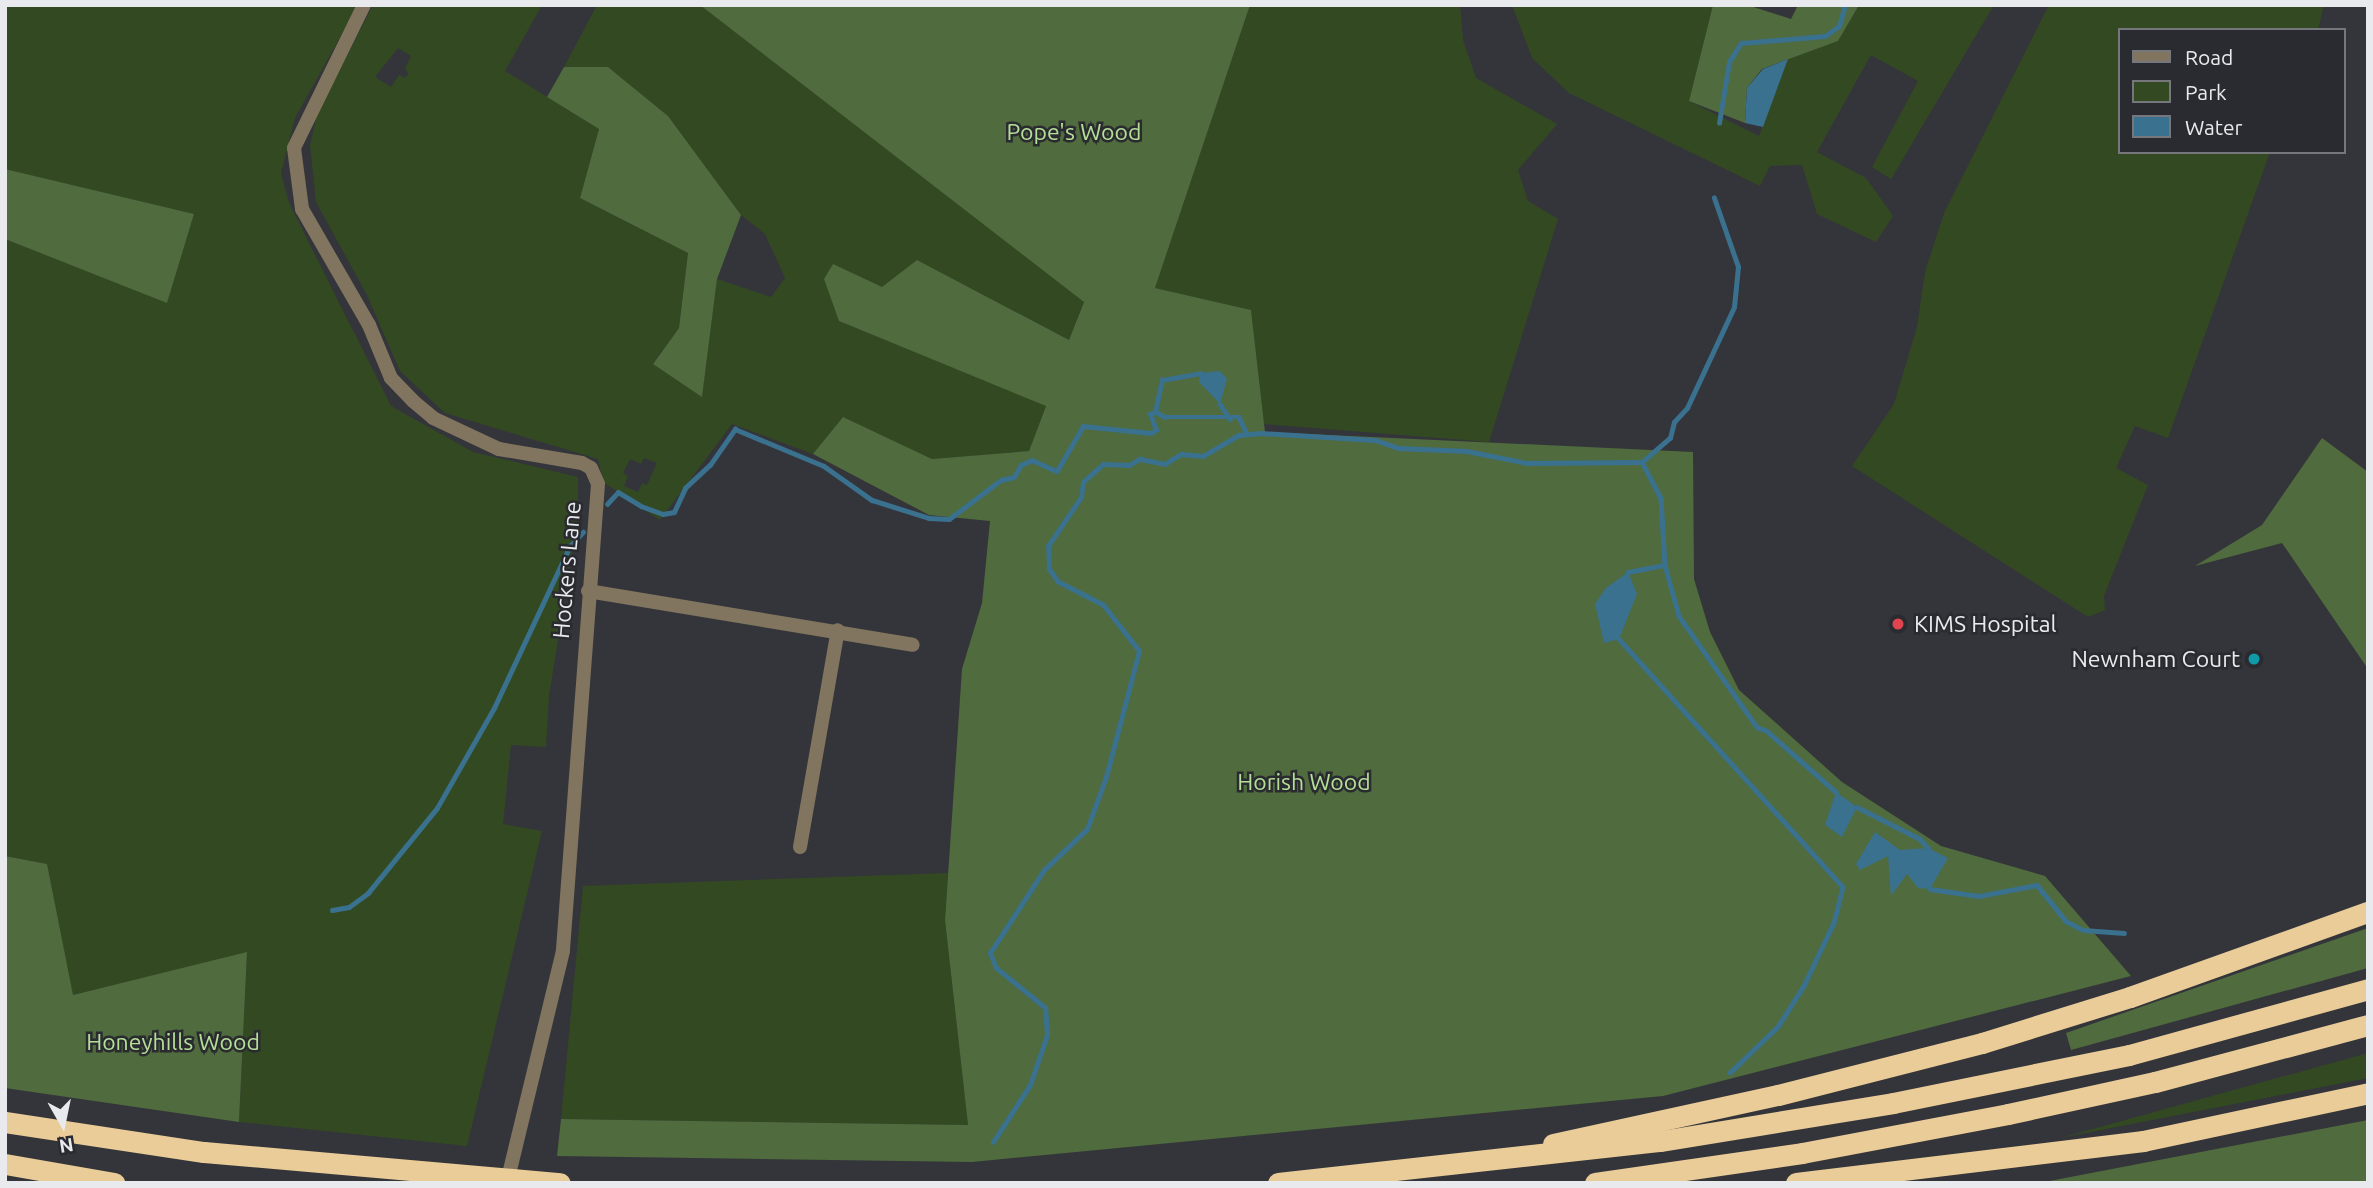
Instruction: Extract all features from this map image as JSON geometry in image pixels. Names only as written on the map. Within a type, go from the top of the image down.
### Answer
[{"type":"highway","points":[[1493,1162],[1584,1135],[1778,1095],[1982,1043],[2130,997],[2368,912]]},
{"type":"highway","points":[[1278,1183],[1493,1162],[1675,1139],[1953,1092],[2183,1042],[2368,989]]},
{"type":"highway","points":[[1595,1183],[1802,1153],[2008,1114],[2201,1070],[2368,1025]]},
{"type":"highway","points":[[1796,1183],[2143,1141],[2368,1093]]},
{"type":"highway","points":[[5,1122],[204,1152],[560,1183]]},
{"type":"highway","points":[[5,1164],[114,1183]]},
{"type":"street","name":"Hockers Lane","points":[[364,5],[294,148],[302,209],[369,325],[391,378],[413,401],[433,418],[499,449],[591,468],[598,484],[588,591],[575,820],[563,951],[507,1183]]},
{"type":"street","points":[[588,591],[838,629],[912,645]]},
{"type":"street","points":[[800,847],[838,629]]},
{"type":"green space","points":[[5,5],[358,5],[295,118],[281,173],[289,203],[391,406],[473,452],[578,477],[578,516],[549,696],[546,747],[511,745],[503,824],[542,831],[467,1146],[239,1122],[247,953],[72,995],[47,864],[5,856],[5,239],[167,302],[194,214],[5,169]]},
{"type":"green space","points":[[373,5],[542,5],[505,71],[599,129],[580,198],[688,253],[679,328],[653,363],[702,396],[717,279],[771,297],[785,278],[765,234],[741,215],[668,116],[608,67],[564,67],[597,5],[700,5],[1084,301],[1069,340],[917,260],[839,321],[1046,405],[1029,451],[932,459],[843,417],[813,454],[732,424],[660,520],[603,482],[598,459],[445,413],[400,371],[367,295],[316,202],[310,145],[317,114]],"holes":[[[398,48],[411,56],[405,69],[409,73],[405,78],[399,75],[391,87],[375,77]],[[644,458],[657,463],[647,485],[642,483],[638,492],[624,486],[628,476],[623,473],[630,459],[641,464]]]},
{"type":"green space","name":"Horish Wood","points":[[700,5],[1250,5],[1155,288],[1251,310],[1265,432],[1693,452],[1694,579],[1710,632],[1739,690],[1842,782],[1941,846],[2045,876],[2131,976],[1663,1096],[972,1162],[557,1156],[561,1119],[968,1125],[945,920],[962,669],[982,603],[990,521],[929,515],[813,454],[843,417],[932,459],[1029,451],[1046,406],[839,321],[824,279],[833,264],[882,287],[917,260],[1069,340],[1084,302]]},
{"type":"green space","points":[[1250,5],[1460,5],[1463,40],[1476,78],[1557,124],[1518,170],[1528,201],[1558,219],[1489,442],[1264,424],[1251,310],[1155,288]]},
{"type":"green space","points":[[1512,5],[1713,5],[1689,101],[1759,136],[1788,59],[1838,41],[1859,5],[1994,5],[1891,179],[1872,167],[1918,81],[1871,55],[1817,152],[1866,178],[1893,216],[1876,242],[1817,214],[1802,165],[1770,166],[1760,186],[1569,93],[1532,58]]},
{"type":"green space","points":[[1713,5],[1747,5],[1791,19],[1798,5],[1859,5],[1838,41],[1762,69],[1747,88],[1745,123],[1689,101]]},
{"type":"green space","points":[[2049,5],[2324,5],[2318,28],[2118,28],[2118,154],[2269,154],[2168,438],[2135,426],[2116,468],[2148,485],[2104,596],[2105,610],[2088,617],[1852,466],[1894,404],[1917,327],[1925,272],[1944,213]]},
{"type":"green space","points":[[564,67],[608,67],[668,116],[741,215],[717,279],[702,397],[653,364],[679,328],[688,253],[580,198],[599,129],[547,97]]},
{"type":"green space","points":[[5,169],[194,214],[167,303],[5,239]]},
{"type":"green space","points":[[2322,438],[2368,472],[2368,669],[2282,543],[2195,566],[2262,525]]},
{"type":"green space","name":"Honeyhills Wood","points":[[5,856],[47,864],[73,995],[247,952],[239,1122],[5,1088]]},
{"type":"green space","points":[[948,873],[945,920],[968,1125],[561,1119],[583,886]]},
{"type":"green space","points":[[2368,928],[2368,968],[2071,1050],[2066,1033]]},
{"type":"green space","points":[[2368,1053],[2368,1078],[2060,1138]]},
{"type":"green space","points":[[2368,1120],[2368,1183],[2039,1183]]},
{"type":"water","points":[[1788,59],[1763,127],[1745,123],[1747,88],[1763,69]]},
{"type":"water","points":[[1220,371],[1227,379],[1220,404],[1199,382],[1200,373]]},
{"type":"water","points":[[1628,572],[1637,594],[1619,639],[1604,643],[1595,604],[1606,588]]},
{"type":"water","points":[[1836,792],[1857,807],[1842,837],[1825,825]]},
{"type":"water","points":[[1875,832],[1900,850],[1928,848],[1948,858],[1930,889],[1918,888],[1907,874],[1891,896],[1888,856],[1860,870],[1856,864]]},
{"type":"waterway","points":[[1719,123],[1729,62],[1741,43],[1825,36],[1839,26],[1845,5]]},
{"type":"waterway","points":[[993,1142],[1030,1085],[1047,1035],[1045,1008],[996,968],[990,953],[1044,870],[1087,829],[1106,777],[1139,651],[1103,605],[1058,582],[1049,569],[1048,546],[1081,497],[1083,482],[1103,464],[1129,465],[1140,459],[1165,464],[1181,454],[1203,456],[1239,435],[1261,433],[1375,440],[1398,448],[1467,451],[1527,463],[1642,462],[1670,438],[1674,422],[1687,408],[1734,307],[1738,267],[1714,198]]},
{"type":"waterway","points":[[607,504],[618,492],[641,506],[663,514],[674,512],[685,488],[710,465],[735,429],[824,466],[872,500],[929,518],[949,519],[1001,480],[1014,477],[1021,465],[1032,460],[1057,471],[1083,426],[1151,433],[1156,430],[1150,414],[1155,412],[1162,380],[1200,373]]},
{"type":"waterway","points":[[1220,404],[1230,419]]},
{"type":"waterway","points":[[1156,412],[1165,417],[1239,417],[1247,434]]},
{"type":"waterway","points":[[1642,462],[1661,498],[1665,565],[1679,616],[1757,727],[1767,731],[1836,792]]},
{"type":"waterway","points":[[332,910],[349,907],[368,893],[437,808],[494,708],[570,546],[583,532]]},
{"type":"waterway","points":[[1628,572],[1665,565]]},
{"type":"waterway","points":[[1619,639],[1843,887],[1834,923],[1804,986],[1778,1027],[1730,1073]]},
{"type":"waterway","points":[[1857,807],[1920,839],[1928,848]]},
{"type":"waterway","points":[[1930,889],[1979,896],[2037,885],[2066,921],[2083,930],[2124,933]]},
{"type":"place","name":"KIMS Hospital","points":[[1898,624]]},
{"type":"place","name":"Newnham Court","points":[[2254,659]]},
{"type":"park label","name":"Pope's Wood","points":[[1074,132]]}]
